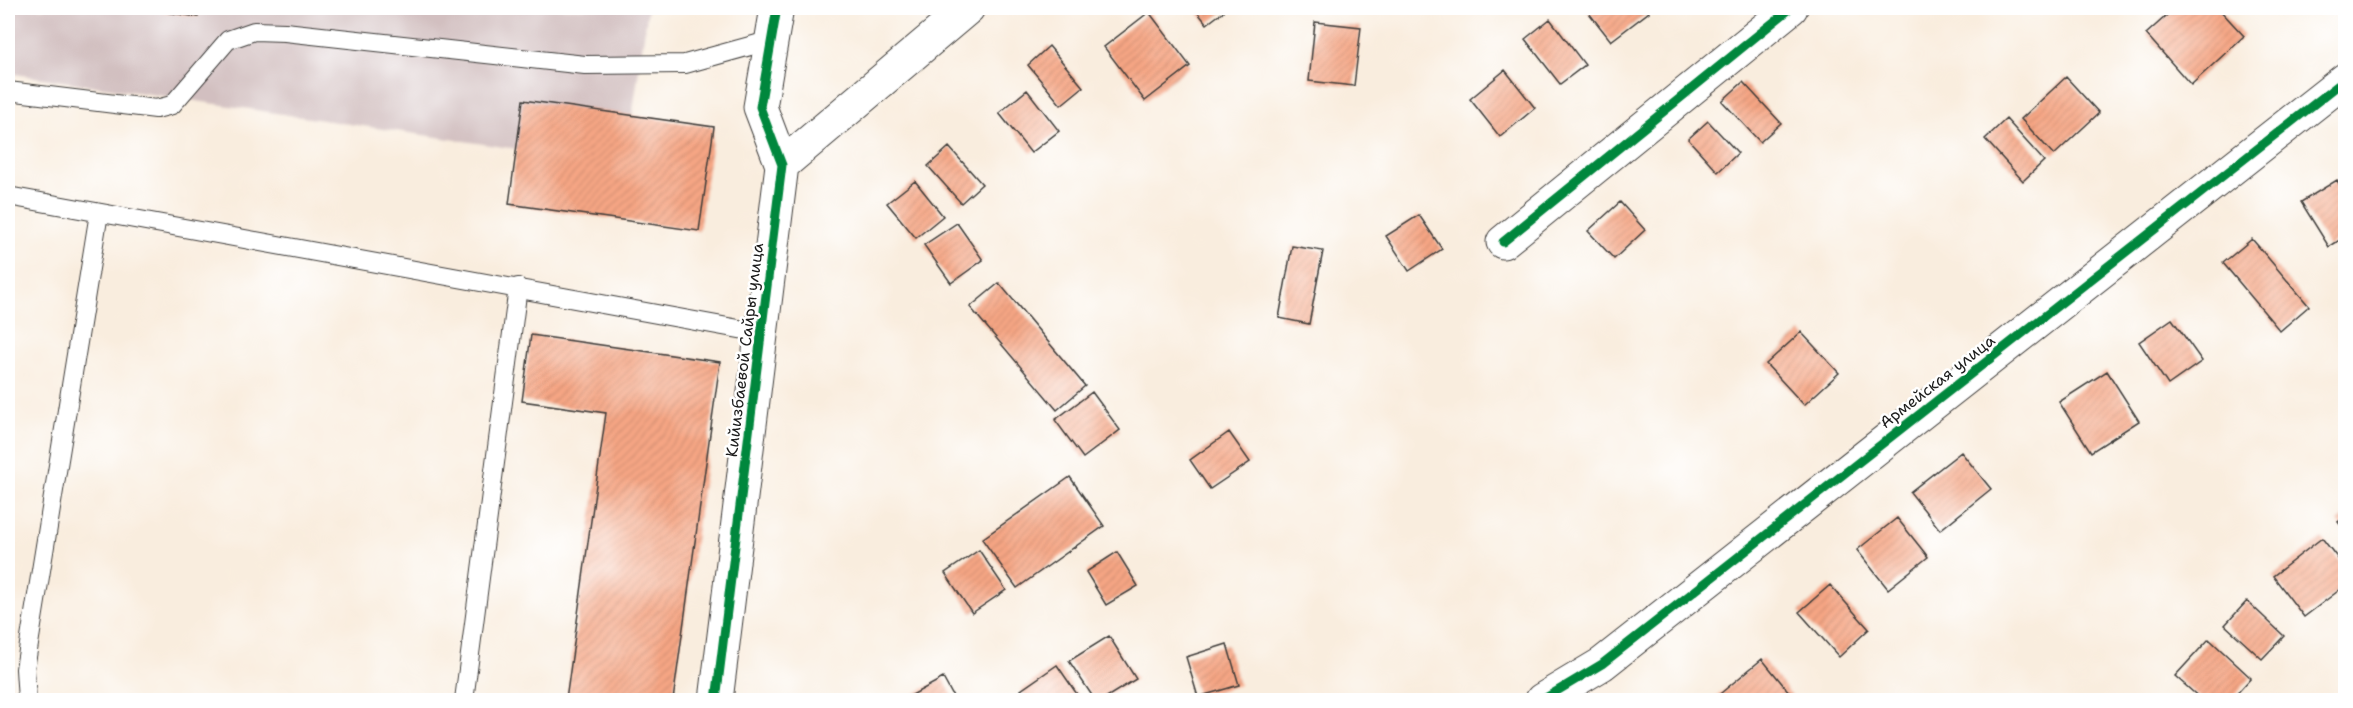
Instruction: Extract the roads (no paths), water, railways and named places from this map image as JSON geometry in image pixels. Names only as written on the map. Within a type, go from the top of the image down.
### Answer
[{"type":"street","name":"Кийизбаевой Сайры улица","points":[[716,700],[782,165],[760,107],[777,8]]},
{"type":"street","points":[[782,165],[968,8]]},
{"type":"street","points":[[1503,242],[1791,8]]},
{"type":"street","name":"Армейская улица","points":[[1542,700],[1602,664],[2346,79]]},
{"type":"lane","points":[[8,91],[156,109],[172,105],[228,40],[254,31],[285,32],[585,65],[685,64],[772,40]]},
{"type":"lane","points":[[8,196],[761,333]]},
{"type":"lane","points":[[27,700],[25,669],[99,213]]},
{"type":"lane","points":[[464,700],[518,287]]}]
